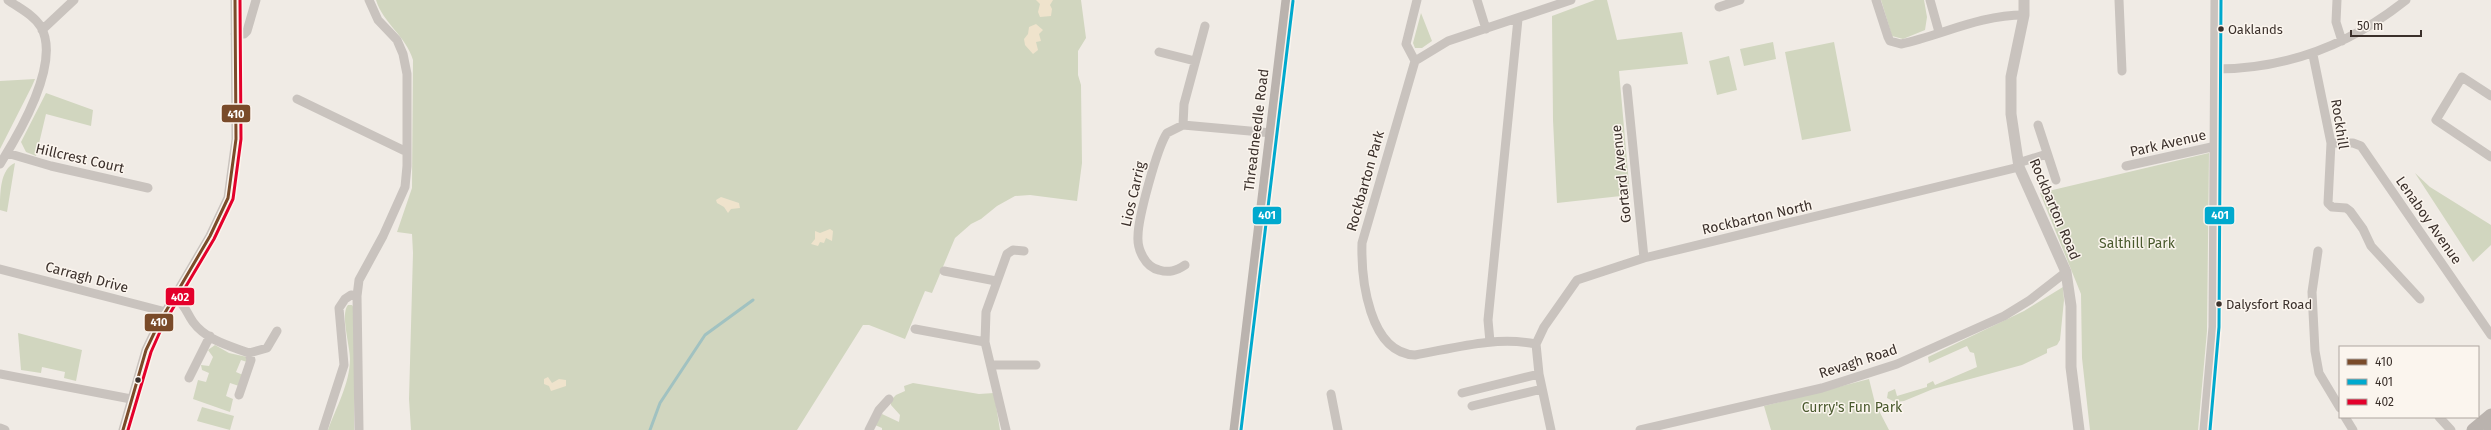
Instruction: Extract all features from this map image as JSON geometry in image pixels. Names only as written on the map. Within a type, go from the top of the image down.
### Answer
[{"type":"main road","name":"Threadneedle Road","points":[[1236,430],[1288,0]]},
{"type":"main road","points":[[2473,430],[2491,415]]},
{"type":"street","points":[[0,164],[7,153],[42,81],[44,51],[42,30],[37,22],[8,0]]},
{"type":"street","points":[[42,30],[74,0]]},
{"type":"street","points":[[124,430],[131,399],[146,350],[166,312],[222,215],[230,192],[236,139],[235,0]]},
{"type":"street","points":[[236,34],[244,34],[247,31],[256,0]]},
{"type":"street","points":[[359,430],[356,296],[360,280],[383,236],[405,187],[407,152],[407,74],[403,54],[397,40],[378,20],[369,0]]},
{"type":"street","points":[[1417,0],[1406,44],[1415,61],[1438,44],[1518,19],[1571,0]]},
{"type":"street","points":[[1477,0],[1486,29]]},
{"type":"street","points":[[1720,8],[1740,0]]},
{"type":"street","points":[[1876,0],[1885,32],[1890,41],[1901,44],[1990,18],[2024,15]]},
{"type":"street","points":[[1930,0],[1939,32]]},
{"type":"street","name":"Rockbarton Road","points":[[2024,0],[2024,15],[2010,94],[2019,165],[2066,272],[2070,306],[2071,367],[2079,430]]},
{"type":"street","points":[[2119,0],[2122,71]]},
{"type":"street","points":[[2206,430],[2214,327],[2216,0]]},
{"type":"street","points":[[2336,0],[2336,22],[2342,41]]},
{"type":"street","points":[[2216,69],[2280,62],[2313,55],[2380,20],[2406,0]]},
{"type":"street","points":[[1490,342],[1488,320],[1518,19]]},
{"type":"street","points":[[1183,126],[1183,110],[1205,26]]},
{"type":"street","points":[[1159,52],[1195,61]]},
{"type":"street","name":"Rockhill","points":[[2313,55],[2331,143],[2328,203],[2332,207],[2346,208],[2350,211],[2363,229],[2371,246],[2420,299]]},
{"type":"street","name":"Rockbarton Park","points":[[1415,61],[1362,243],[1366,297],[1372,315],[1388,343],[1405,355],[1415,355],[1490,342],[1511,340],[1536,344]]},
{"type":"street","points":[[2491,96],[2462,76],[2436,120],[2491,157]]},
{"type":"street","name":"Gortard Avenue","points":[[1627,88],[1644,258]]},
{"type":"street","points":[[297,99],[407,152]]},
{"type":"street","points":[[2038,125],[2056,180]]},
{"type":"street","name":"Lios Carrig","points":[[1185,265],[1171,272],[1155,269],[1143,257],[1138,237],[1161,142],[1166,133],[1183,126],[1272,133]]},
{"type":"street","name":"Lenaboy Avenue","points":[[2331,143],[2353,143],[2361,146],[2491,335]]},
{"type":"street","name":"Park Avenue","points":[[2126,166],[2216,146]]},
{"type":"street","name":"Hillcrest Court","points":[[7,153],[51,166],[148,188]]},
{"type":"street","name":"Rockbarton North","points":[[1536,344],[1544,327],[1577,280],[1644,258],[2019,165],[2047,154]]},
{"type":"street","points":[[1006,430],[985,342],[986,312],[996,281],[1009,251],[1024,251]]},
{"type":"street","points":[[2318,251],[2312,292],[2314,351],[2319,373],[2339,407]]},
{"type":"street","name":"Carragh Drive","points":[[0,269],[166,312]]},
{"type":"street","points":[[944,271],[996,281]]},
{"type":"street","name":"Revagh Road","points":[[1640,430],[1822,388],[1897,364],[2004,316],[2030,300],[2066,272]]},
{"type":"street","points":[[323,430],[344,365],[339,308],[345,299],[351,295],[356,296]]},
{"type":"street","points":[[175,297],[185,305],[192,321],[210,336],[229,347],[249,353],[267,348],[277,331]]},
{"type":"street","points":[[915,329],[985,342]]},
{"type":"street","points":[[189,378],[210,336]]},
{"type":"street","points":[[1536,344],[1539,374],[1551,430]]},
{"type":"street","points":[[239,395],[251,360],[249,353]]},
{"type":"street","points":[[991,366],[1036,365]]},
{"type":"street","points":[[0,374],[131,399]]},
{"type":"street","points":[[1462,393],[1539,374]]},
{"type":"street","points":[[1472,406],[1542,389]]},
{"type":"street","points":[[1331,394],[1338,430]]},
{"type":"street","points":[[869,430],[878,410],[889,399]]},
{"type":"street","points":[[2346,418],[2353,430]]},
{"type":"street","points":[[2440,418],[2451,430]]},
{"type":"street","points":[[0,428],[5,430]]},
{"type":"green space","points":[[376,0],[1081,0],[1086,38],[1078,51],[1078,75],[1081,85],[1082,163],[1077,201],[1030,195],[1015,196],[997,206],[981,219],[971,224],[955,238],[932,293],[925,291],[905,339],[869,325],[863,325],[797,430],[411,430],[409,399],[413,253],[412,234],[397,232],[412,188],[413,60],[410,51],[384,16]]},
{"type":"green space","points":[[1595,0],[1607,0],[1617,40],[1682,32],[1688,64],[1619,71],[1630,195],[1557,203],[1553,120],[1552,16]]},
{"type":"green space","points":[[1881,0],[1924,0],[1927,17],[1925,30],[1903,39],[1892,36]]},
{"type":"green space","points":[[1421,13],[1432,41],[1422,48],[1415,48],[1413,43]]},
{"type":"green space","points":[[1773,42],[1776,59],[1744,66],[1740,49]]},
{"type":"green space","points":[[1834,42],[1851,131],[1802,140],[1785,52]]},
{"type":"green space","points":[[1729,56],[1737,90],[1717,95],[1709,61]]},
{"type":"green space","points":[[35,79],[32,86],[0,149],[0,81]]},
{"type":"green space","points":[[46,93],[93,110],[91,126],[46,114],[36,156],[26,152],[21,142]]},
{"type":"green space","name":"Salthill Park","points":[[2209,153],[2207,331],[2198,430],[2090,430],[2082,358],[2081,294],[2040,193]]},
{"type":"green space","points":[[15,163],[7,212],[0,210],[2,182],[6,170]]},
{"type":"green space","points":[[2415,173],[2430,187],[2491,225],[2491,245],[2473,262]]},
{"type":"green space","points":[[2063,287],[2064,300],[2060,340],[2057,345],[2047,349],[2047,353],[2022,365],[1933,389],[1904,401],[1895,402],[1887,398],[1888,392],[1895,389],[1897,396],[1927,387],[1927,384],[1933,381],[1935,385],[1977,367],[1974,353],[1970,352],[1967,346],[1929,363],[1928,357],[2024,311]]},
{"type":"green space","points":[[348,305],[352,305],[354,308],[354,430],[328,430],[348,377],[350,353],[345,315]]},
{"type":"green space","points":[[18,333],[82,350],[76,381],[64,378],[65,372],[42,367],[41,373],[21,370]]},
{"type":"green space","points":[[215,345],[229,353],[247,357],[247,362],[241,360],[236,372],[243,375],[239,386],[230,383],[226,396],[233,399],[230,412],[193,399],[198,380],[206,382],[209,373],[202,370],[201,365],[209,366],[213,357],[208,350]]},
{"type":"green space","name":"Curry's Fun Park","points":[[1869,379],[1875,403],[1889,430],[1771,430],[1764,406]]},
{"type":"green space","points":[[913,383],[979,394],[994,393],[1000,430],[882,430],[882,428],[875,425],[882,414],[899,422],[900,415],[891,405],[891,400],[896,395],[905,391],[904,386]]},
{"type":"green space","points":[[202,407],[234,416],[230,430],[197,421]]},
{"type":"sand","points":[[1036,0],[1053,0],[1050,5],[1052,9],[1051,16],[1040,17],[1038,12],[1040,4]]},
{"type":"sand","points":[[1036,24],[1043,30],[1039,34],[1041,41],[1036,42],[1038,50],[1033,54],[1025,45],[1024,39],[1028,34],[1029,27]]},
{"type":"sand","points":[[721,197],[739,203],[740,208],[731,209],[728,213],[724,207],[717,203],[716,200]]},
{"type":"sand","points":[[830,229],[833,231],[832,241],[826,238],[824,243],[820,242],[818,246],[811,244],[815,239],[815,231],[820,233]]},
{"type":"sand","points":[[548,377],[552,383],[559,379],[566,380],[566,386],[551,391],[549,386],[544,384],[544,379]]},
{"type":"waterway","points":[[650,430],[660,403],[705,335],[753,300]]},
{"type":"transit line","name":"410","points":[[123,430],[146,350],[159,323],[210,236],[228,198],[236,139],[235,0]]},
{"type":"transit line","name":"402","points":[[128,430],[151,352],[163,325],[214,239],[233,199],[241,139],[240,0]]},
{"type":"transit line","name":"401","points":[[2210,430],[2219,327],[2221,0]]},
{"type":"transit line","name":"401","points":[[1241,430],[1293,1]]},
{"type":"place","name":"Oaklands","points":[[2221,29]]},
{"type":"place","name":"Dalysfort Road","points":[[2219,304]]}]
